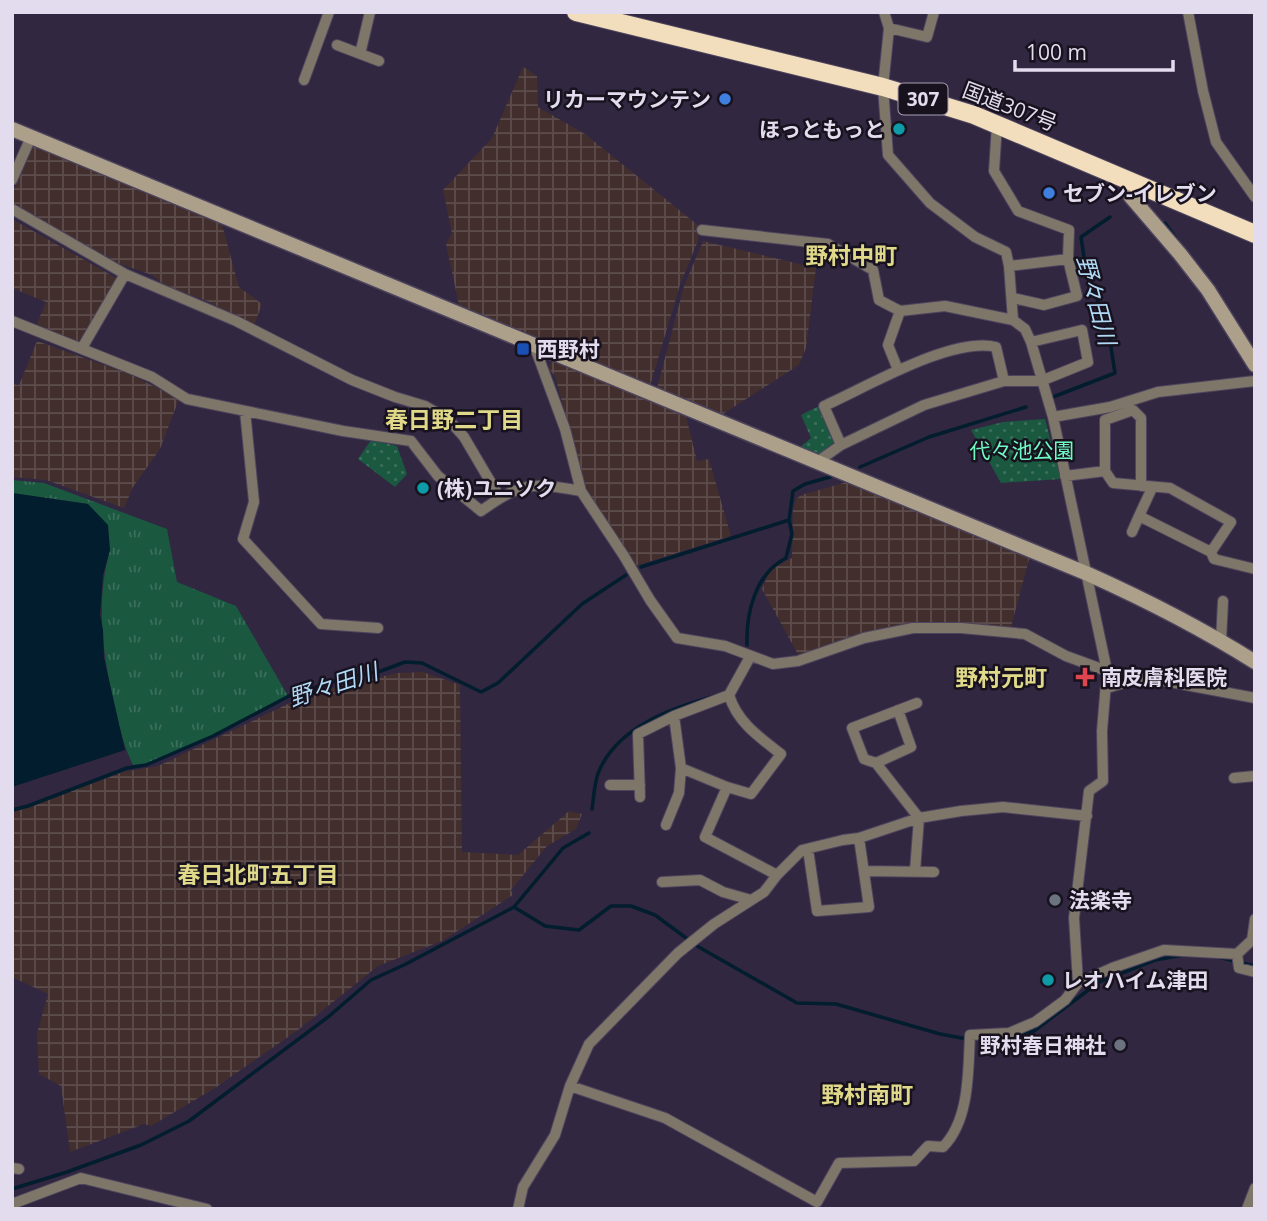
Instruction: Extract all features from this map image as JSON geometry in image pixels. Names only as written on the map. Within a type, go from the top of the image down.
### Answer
[{"type":"highway","name":"国道307号","points":[[576,12],[883,87],[997,124],[1255,234]]},
{"type":"street","points":[[304,80],[329,12]]},
{"type":"street","points":[[360,54],[370,12]]},
{"type":"street","points":[[884,12],[889,29],[883,87],[888,155],[930,203],[975,237],[1006,252],[1013,298],[1013,320]]},
{"type":"street","points":[[889,29],[927,37],[934,12]]},
{"type":"street","points":[[1188,12],[1216,142],[1255,197]]},
{"type":"street","points":[[337,45],[379,61]]},
{"type":"street","points":[[997,124],[994,171],[1018,211],[1069,230],[1068,259],[1077,296],[1044,305],[1013,298]]},
{"type":"street","points":[[12,129],[1087,574],[1161,607],[1255,662]]},
{"type":"street","points":[[12,180],[31,137]]},
{"type":"street","points":[[1135,182],[1131,197],[1208,290],[1255,365]]},
{"type":"street","points":[[12,209],[124,274],[236,321],[352,380],[425,406],[449,420],[464,437],[500,498]]},
{"type":"street","points":[[702,230],[828,244],[873,270],[879,300],[900,311],[945,306],[1013,320],[1025,329],[1053,417],[1107,671],[1102,731],[1103,781],[1089,791],[1074,918],[1079,982]]},
{"type":"street","points":[[1009,266],[1068,259]]},
{"type":"street","points":[[82,348],[124,274]]},
{"type":"street","points":[[898,370],[888,345],[900,311]]},
{"type":"street","points":[[12,321],[152,377],[187,399],[343,431],[411,441],[438,476],[481,511],[524,485],[581,491]]},
{"type":"street","points":[[817,462],[841,445],[924,405],[1004,381],[1041,381],[1088,362],[1082,330],[1031,342]]},
{"type":"street","points":[[841,445],[824,405],[936,355],[984,344],[996,347],[1004,381]]},
{"type":"street","points":[[534,345],[565,429],[581,491],[677,638],[725,646],[773,664],[798,661],[880,635],[916,628],[961,628],[1025,634],[1066,656],[1107,671]]},
{"type":"street","points":[[1053,417],[1110,407],[1158,392],[1255,381]]},
{"type":"street","points":[[1132,532],[1146,487],[1141,418],[1133,410],[1105,420],[1105,471],[1113,483],[1146,487],[1170,488],[1231,522],[1211,552]]},
{"type":"street","points":[[245,411],[254,502],[243,539],[321,624],[378,628]]},
{"type":"street","points":[[1065,476],[1105,471]]},
{"type":"street","points":[[1139,516],[1211,552],[1214,559],[1255,569]]},
{"type":"street","points":[[1221,641],[1223,601]]},
{"type":"street","points":[[640,797],[638,734],[674,716],[729,695],[750,657]]},
{"type":"street","points":[[1107,688],[1144,677],[1255,698]]},
{"type":"street","points":[[681,768],[751,794],[780,754],[746,726],[733,707],[729,695]]},
{"type":"street","points":[[898,710],[911,747],[876,762],[864,759],[852,728],[898,710],[917,703]]},
{"type":"street","points":[[666,825],[679,793],[681,768],[674,716]]},
{"type":"street","points":[[876,762],[919,818],[915,871]]},
{"type":"street","points":[[1234,778],[1255,776]]},
{"type":"street","points":[[610,785],[639,785]]},
{"type":"street","points":[[727,787],[705,837],[776,875]]},
{"type":"street","points":[[518,1209],[523,1187],[555,1135],[570,1086],[589,1044],[686,947],[764,891],[802,850],[859,838],[919,818],[1003,807],[1087,816]]},
{"type":"street","points":[[808,849],[817,911],[869,907],[859,838]]},
{"type":"street","points":[[864,871],[934,872]]},
{"type":"street","points":[[662,882],[700,880],[723,892],[751,900]]},
{"type":"street","points":[[1255,919],[1252,940],[1238,959],[1239,968],[1255,972]]},
{"type":"street","points":[[570,1086],[665,1118],[817,1202],[838,1163],[914,1161],[928,1146],[943,1147],[949,1141],[960,1119],[970,1039],[995,1032],[1009,1033],[1035,1022],[1065,1000],[1079,982],[1164,950],[1238,959]]},
{"type":"street","points":[[12,1204],[81,1178],[207,1209]]},
{"type":"street","points":[[1247,1209],[1255,1188]]},
{"type":"shaded area","points":[[523,67],[537,76],[538,107],[585,134],[699,226],[698,241],[680,285],[650,386],[460,310],[446,244],[452,233],[443,190],[492,138]]},
{"type":"shaded area","points":[[34,143],[221,221],[239,287],[262,304],[254,326],[209,302],[164,285],[152,275],[114,262],[12,205],[12,193]]},
{"type":"shaded area","points":[[12,219],[118,279],[80,343],[36,326],[46,302],[12,288]]},
{"type":"shaded area","points":[[703,241],[816,268],[806,348],[799,365],[723,414],[657,388],[684,286]]},
{"type":"shaded area","points":[[37,341],[132,375],[179,399],[160,449],[133,487],[124,508],[46,480],[12,477],[12,384],[19,385]]},
{"type":"shaded area","points":[[552,359],[685,412],[697,461],[709,459],[731,536],[635,566],[586,491],[555,376],[549,369]]},
{"type":"shaded area","points":[[847,482],[1030,556],[1011,627],[899,625],[880,629],[800,658],[762,589],[769,573],[792,558],[793,510],[796,499],[801,495]]},
{"type":"shaded area","points":[[423,672],[460,685],[462,852],[518,855],[569,811],[582,814],[576,829],[547,846],[511,890],[513,895],[442,941],[378,966],[298,1030],[215,1088],[151,1126],[144,1124],[70,1152],[61,1086],[39,1074],[37,1033],[48,994],[12,977],[12,813],[123,772],[158,766],[292,702],[321,691],[397,673]]},
{"type":"green space","points":[[819,406],[834,442],[817,457],[800,447],[811,438],[801,415]]},
{"type":"green space","name":"代々池公園","points":[[1045,419],[1061,479],[1001,483],[971,430],[1003,422]]},
{"type":"green space","points":[[371,440],[397,446],[407,474],[395,487],[358,459]]},
{"type":"green space","points":[[12,480],[44,483],[167,529],[177,582],[236,606],[288,696],[227,729],[149,764],[133,765],[115,709],[104,649],[103,590],[110,550],[88,504],[12,493]]},
{"type":"water","points":[[12,493],[88,504],[108,525],[110,550],[103,575],[100,615],[104,658],[125,750],[12,787]]},
{"type":"waterway","name":"野々田川","points":[[1053,397],[1115,373],[1108,328],[1086,270],[1081,237],[1110,217]]},
{"type":"waterway","name":"野々田川","points":[[1165,223],[1177,240]]},
{"type":"waterway","name":"野々田川","points":[[860,467],[929,437],[1026,407]]},
{"type":"waterway","points":[[747,645],[748,620],[754,596],[767,574],[786,558],[792,534],[789,520],[793,491],[805,484],[830,477]]},
{"type":"waterway","name":"野々田川","points":[[641,567],[789,520]]},
{"type":"waterway","name":"野々田川","points":[[12,810],[127,768],[146,765],[213,736],[291,695],[405,662],[422,663],[481,692],[498,683],[582,604],[626,575]]},
{"type":"waterway","points":[[592,809],[599,771],[619,742],[632,731],[664,713],[715,696]]},
{"type":"waterway","points":[[12,1189],[141,1145],[189,1121],[328,1017],[371,980],[514,907],[563,848],[589,833]]},
{"type":"waterway","points":[[514,907],[545,926],[579,930],[611,906],[631,906],[655,915],[697,946],[797,1003],[836,1004],[940,1034],[967,1039]]},
{"type":"waterway","points":[[1013,1036],[1034,1031],[1099,982],[1155,960],[1183,955]]},
{"type":"waterway","points":[[1218,957],[1255,966]]},
{"type":"place","name":"リカーマウンテン","points":[[725,99]]},
{"type":"place","name":"ほっともっと","points":[[899,129]]},
{"type":"place","name":"セブン-イレブン","points":[[1049,193]]},
{"type":"place","name":"西野村","points":[[523,349]]},
{"type":"place","name":"(株)ユニソク","points":[[423,488]]},
{"type":"place","name":"南皮膚科医院","points":[[1085,677]]},
{"type":"place","name":"法楽寺","points":[[1055,900]]},
{"type":"place","name":"レオハイム津田","points":[[1048,980]]},
{"type":"place","name":"野村春日神社","points":[[1120,1045]]},
{"type":"district","name":"野村中町","points":[[851,255]]},
{"type":"district","name":"春日野二丁目","points":[[454,419]]},
{"type":"district","name":"野村元町","points":[[1001,677]]},
{"type":"district","name":"春日北町五丁目","points":[[258,874]]},
{"type":"district","name":"野村南町","points":[[867,1094]]}]
